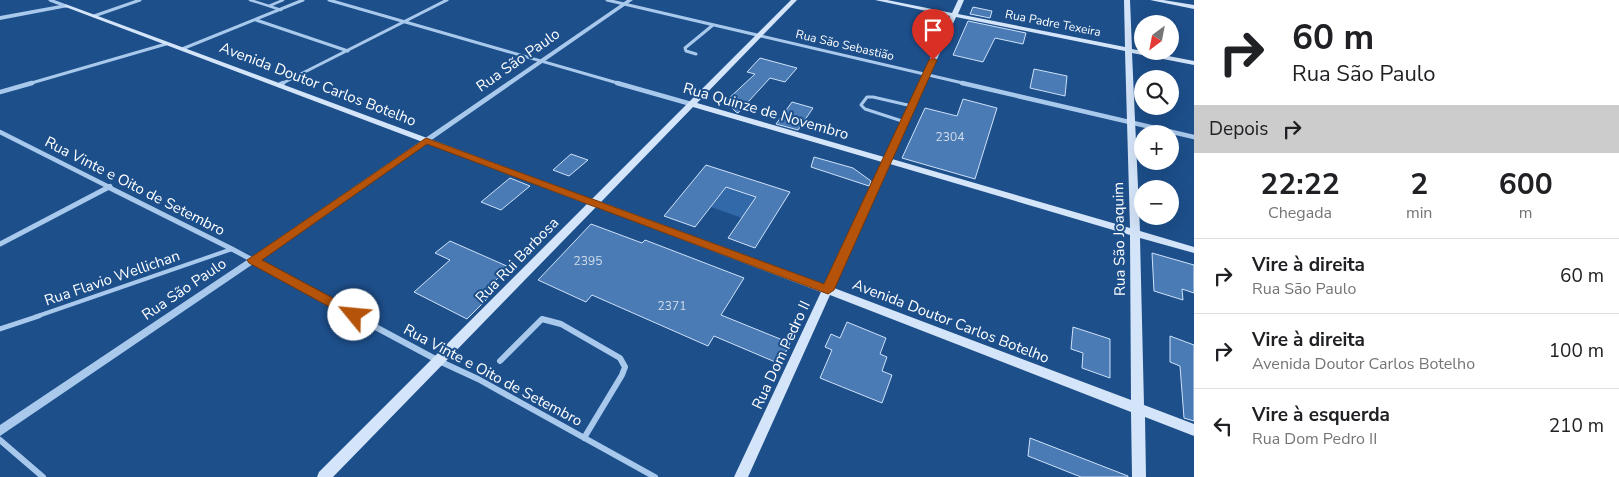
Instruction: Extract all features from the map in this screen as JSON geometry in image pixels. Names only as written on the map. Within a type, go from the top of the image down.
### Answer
[{"type":"main road","name":"Rua Rui Barbosa","points":[[324,477],[794,0]]},
{"type":"main road","name":"Rua Padre Texeira","points":[[878,0],[1194,62]]},
{"type":"main road","name":"Rua Dom Pedro II","points":[[741,477],[961,0]]},
{"type":"main road","name":"Rua São Joaquim","points":[[1127,0],[1135,233],[1139,477]]},
{"type":"main road","points":[[1153,0],[1194,7]]},
{"type":"main road","name":"Avenida Doutor Carlos Botelho","points":[[66,6],[828,290],[1194,430]]},
{"type":"main road","name":"Rua Quinze de Novembro","points":[[691,104],[1194,250]]},
{"type":"street","name":"Avenida Doutor Carlos Botelho","points":[[50,0],[66,6]]},
{"type":"street","points":[[94,16],[140,0]]},
{"type":"street","points":[[182,49],[303,0]]},
{"type":"street","name":"Rua Quinze de Novembro","points":[[329,0],[691,104]]},
{"type":"street","points":[[279,85],[447,0]]},
{"type":"street","name":"Rua São Sebastião","points":[[607,0],[627,2],[759,35],[1194,137]]},
{"type":"street","name":"Rua São Paulo","points":[[0,431],[253,260],[627,2]]},
{"type":"street","points":[[0,18],[66,6]]},
{"type":"street","points":[[255,20],[348,51]]},
{"type":"street","points":[[696,54],[686,51],[685,48],[713,24]]},
{"type":"street","points":[[0,92],[166,44]]},
{"type":"street","name":"Rua Vinte e Oito de Setembro","points":[[0,132],[253,260],[439,361],[478,379],[655,477]]},
{"type":"street","points":[[0,244],[110,186]]},
{"type":"street","points":[[500,361],[542,319],[561,324],[620,358],[625,367],[622,375],[584,438]]},
{"type":"street","points":[[0,440],[43,477]]},
{"type":"lane","points":[[250,0],[281,10]]},
{"type":"lane","points":[[269,6],[284,0]]},
{"type":"lane","points":[[905,122],[865,110],[861,105],[862,102],[867,97],[873,97],[912,106]]},
{"type":"lane","name":"Rua Flavio Wellichan","points":[[0,329],[232,249]]},
{"type":"shaded area","points":[[726,187],[756,197],[742,218],[711,207]]},
{"type":"building","points":[[973,7],[992,11],[990,18],[970,14]]},
{"type":"building","points":[[968,21],[1026,33],[1023,44],[995,38],[983,62],[953,55]]},
{"type":"building","points":[[760,58],[797,68],[785,82],[770,78],[738,113],[726,101],[755,74],[747,72]]},
{"type":"building","points":[[1034,69],[1067,76],[1065,96],[1030,88]]},
{"type":"building","points":[[963,99],[997,108],[975,179],[902,158],[925,108],[957,116]]},
{"type":"building","points":[[792,102],[813,108],[798,130],[776,124]]},
{"type":"building","points":[[571,154],[588,160],[569,176],[553,170]]},
{"type":"building","points":[[814,157],[853,168],[871,181],[869,186],[811,167]]},
{"type":"building","points":[[706,165],[790,192],[755,248],[728,238],[756,197],[726,187],[695,227],[664,216]]},
{"type":"building","points":[[510,178],[530,186],[501,210],[481,202]]},
{"type":"building","points":[[591,224],[642,243],[645,240],[744,278],[721,315],[790,343],[780,364],[714,336],[708,346],[592,295],[586,302],[538,280]]},
{"type":"building","points":[[450,241],[509,267],[493,283],[500,286],[467,319],[414,292],[450,260],[435,253]]},
{"type":"building","points":[[1152,253],[1194,265],[1194,293],[1182,289],[1183,300],[1154,291]]},
{"type":"building","points":[[847,322],[886,338],[880,354],[887,357],[882,371],[892,375],[882,403],[820,378],[832,350],[825,347],[831,334],[840,338]]},
{"type":"building","points":[[1073,327],[1110,339],[1110,378],[1082,368],[1083,353],[1071,349]]},
{"type":"building","points":[[1170,336],[1194,345],[1194,421],[1184,418],[1180,366],[1170,362]]},
{"type":"building","points":[[1030,438],[1128,477],[1081,477],[1028,456]]},
{"type":"route","points":[[354,315],[253,260],[426,140],[828,290],[933,60]]}]
